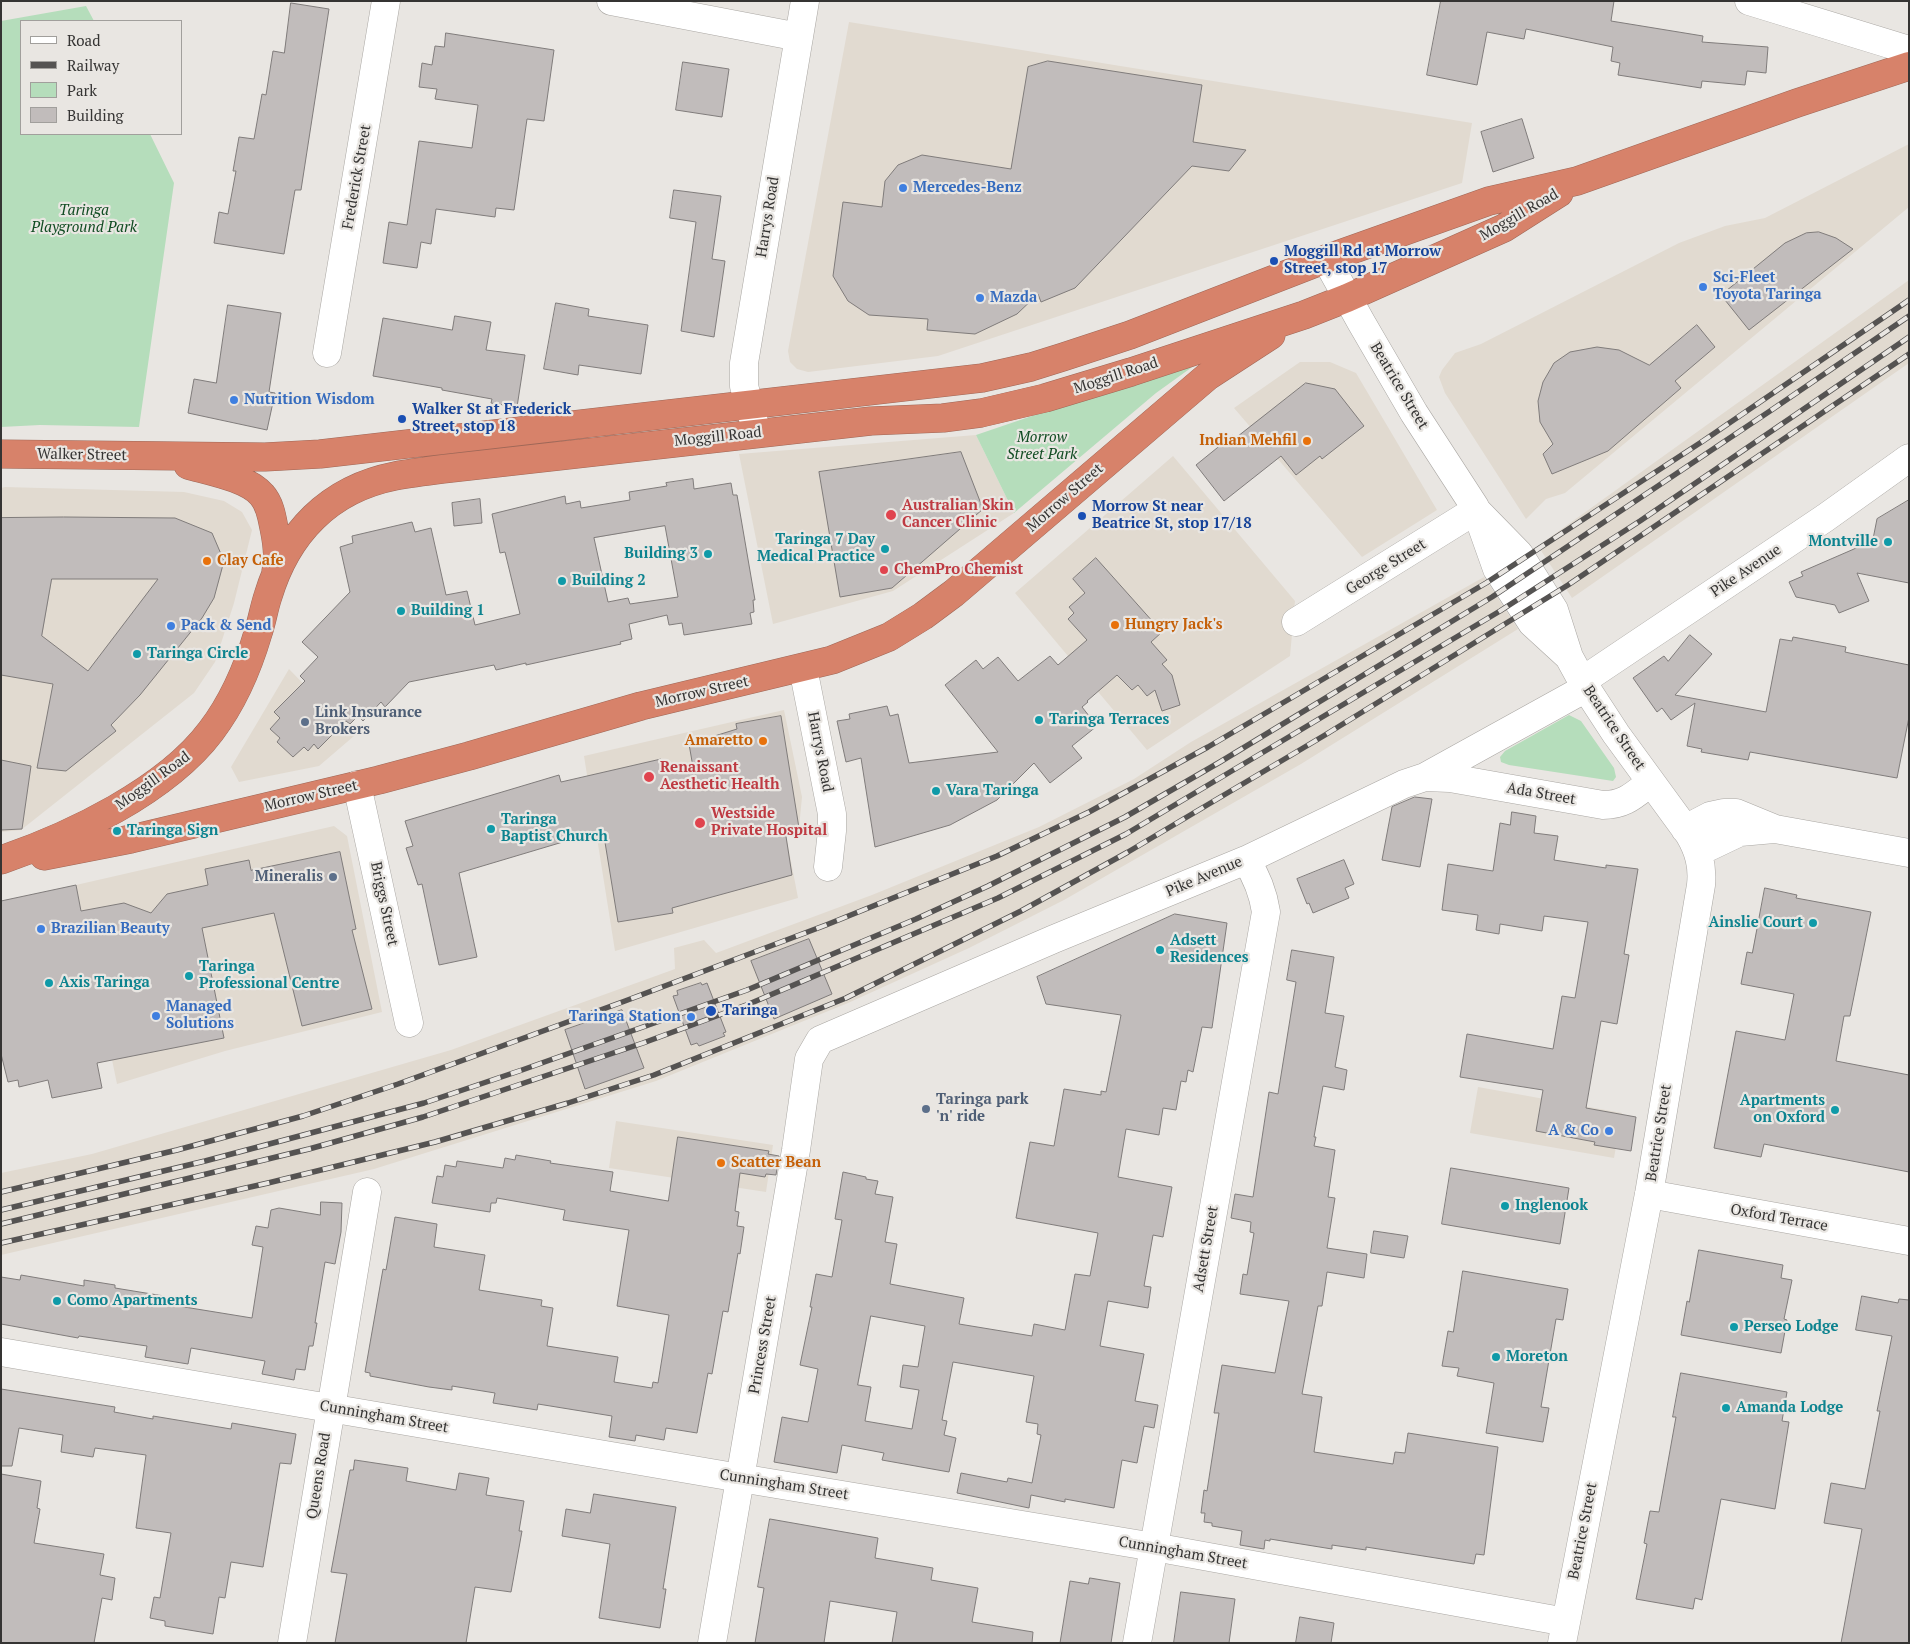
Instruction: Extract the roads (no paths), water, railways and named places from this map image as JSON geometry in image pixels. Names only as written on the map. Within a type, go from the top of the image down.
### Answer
[{"type":"highway","name":"Moggill Road","points":[[162,457],[265,457],[320,454],[957,382],[1031,368],[1130,335],[1326,259],[1490,201],[1577,181],[1797,103],[1909,66]]},
{"type":"highway","name":"Moggill Road","points":[[1,861],[48,842],[107,814],[165,776],[193,752],[212,730],[234,694],[247,666],[275,575],[294,540],[315,515],[346,493],[382,479],[419,472],[870,421],[942,418],[981,413],[1022,404],[1131,372],[1304,315],[1347,298],[1504,228],[1577,181]]},
{"type":"highway","name":"Morrow Street","points":[[1,861],[50,855],[131,839],[357,785],[469,756],[641,706],[803,668],[843,657],[876,644],[924,616],[954,593],[1208,376],[1304,315]]},
{"type":"highway","name":"Walker Street","points":[[1,454],[162,457]]},
{"type":"highway","points":[[162,457],[251,486],[262,496],[270,508],[275,531],[277,556],[275,575]]},
{"type":"street","name":"Frederick Street","points":[[327,353],[386,1]]},
{"type":"street","points":[[611,1],[799,37]]},
{"type":"street","name":"Harrys Road","points":[[757,433],[744,386],[744,363],[805,1]]},
{"type":"street","points":[[1749,1],[1909,50]]},
{"type":"street","name":"Beatrice Street","points":[[1326,259],[1414,413],[1476,510],[1519,554],[1554,610],[1569,657],[1584,685],[1692,840],[1701,866],[1701,885],[1649,1194],[1564,1632]]},
{"type":"street","name":"Pike Avenue","points":[[814,1049],[820,1040],[1054,939],[1246,860],[1404,784],[1425,777],[1584,685],[1909,458]]},
{"type":"street","name":"George Street","points":[[1296,622],[1476,510]]},
{"type":"street","name":"Harrys Road","points":[[803,668],[832,814],[828,867]]},
{"type":"street","name":"Ada Street","points":[[1425,777],[1450,778],[1603,805],[1616,805],[1625,802],[1651,782]]},
{"type":"street","name":"Briggs Street","points":[[357,785],[409,1023]]},
{"type":"street","points":[[1692,840],[1775,828],[1909,853]]},
{"type":"street","name":"Adsett Street","points":[[1137,1643],[1266,912],[1264,895],[1246,860]]},
{"type":"street","name":"Princess Street","points":[[712,1643],[803,1108],[809,1060],[814,1049]]},
{"type":"street","name":"Queens Road","points":[[292,1643],[367,1192]]},
{"type":"street","name":"Oxford Terrace","points":[[1649,1194],[1909,1241]]},
{"type":"street","name":"Cunningham Street","points":[[1,1352],[1154,1547],[1564,1632]]},
{"type":"railway","points":[[1,1192],[177,1150],[303,1116],[398,1084],[826,925],[997,856],[1089,812],[1208,747],[1486,583],[1703,441],[1909,300]]},
{"type":"railway","points":[[1,1210],[205,1161],[424,1103],[747,990],[916,919],[988,886],[1125,817],[1220,762],[1492,597],[1909,316]]},
{"type":"railway","points":[[1,1224],[309,1149],[423,1117],[643,1043],[749,1004],[998,898],[1126,834],[1500,611],[1640,521],[1909,337]]},
{"type":"railway","points":[[1,1243],[268,1183],[435,1142],[568,1103],[654,1075],[846,998],[1021,911],[1128,852],[1325,735],[1568,585],[1909,354]]},
{"type":"place","name":"Mercedes-Benz","points":[[903,188]]},
{"type":"place","name":"Moggill Rd at Morrow Street, stop 17","points":[[1274,261]]},
{"type":"place","name":"Sci-Fleet Toyota Taringa","points":[[1703,287]]},
{"type":"place","name":"Mazda","points":[[980,298]]},
{"type":"place","name":"Nutrition Wisdom","points":[[234,400]]},
{"type":"place","name":"Walker St at Frederick Street, stop 18","points":[[402,419]]},
{"type":"place","name":"Indian Mehfil","points":[[1307,441]]},
{"type":"place","name":"Australian Skin Cancer Clinic","points":[[891,515]]},
{"type":"place","name":"Morrow St near Beatrice St, stop 17/18","points":[[1082,516]]},
{"type":"place","name":"Montville","points":[[1888,542]]},
{"type":"place","name":"Taringa 7 Day Medical Practice","points":[[885,549]]},
{"type":"place","name":"Building 3","points":[[708,554]]},
{"type":"place","name":"Clay Cafe","points":[[207,561]]},
{"type":"place","name":"ChemPro Chemist","points":[[884,570]]},
{"type":"place","name":"Building 2","points":[[562,581]]},
{"type":"place","name":"Building 1","points":[[401,611]]},
{"type":"place","name":"Hungry Jack's","points":[[1115,625]]},
{"type":"place","name":"Pack & Send","points":[[171,626]]},
{"type":"place","name":"Taringa Circle","points":[[137,654]]},
{"type":"place","name":"Taringa Terraces","points":[[1039,720]]},
{"type":"place","name":"Link Insurance Brokers","points":[[305,722]]},
{"type":"place","name":"Amaretto","points":[[763,741]]},
{"type":"place","name":"Renaissant Aesthetic Health","points":[[649,777]]},
{"type":"place","name":"Vara Taringa","points":[[936,791]]},
{"type":"place","name":"Westside Private Hospital","points":[[700,823]]},
{"type":"place","name":"Taringa Baptist Church","points":[[491,829]]},
{"type":"place","name":"Taringa Sign","points":[[117,831]]},
{"type":"place","name":"Mineralis","points":[[333,877]]},
{"type":"place","name":"Ainslie Court","points":[[1813,923]]},
{"type":"place","name":"Brazilian Beauty","points":[[41,929]]},
{"type":"place","name":"Adsett Residences","points":[[1160,950]]},
{"type":"place","name":"Taringa Professional Centre","points":[[189,976]]},
{"type":"place","name":"Axis Taringa","points":[[49,983]]},
{"type":"place","name":"Taringa","points":[[711,1011]]},
{"type":"place","name":"Managed Solutions","points":[[156,1016]]},
{"type":"place","name":"Taringa Station","points":[[691,1017]]},
{"type":"place","name":"Taringa park 'n' ride","points":[[926,1109]]},
{"type":"place","name":"Apartments on Oxford","points":[[1835,1110]]},
{"type":"place","name":"A & Co","points":[[1609,1131]]},
{"type":"place","name":"Scatter Bean","points":[[721,1163]]},
{"type":"place","name":"Inglenook","points":[[1505,1206]]},
{"type":"place","name":"Como Apartments","points":[[57,1301]]},
{"type":"place","name":"Perseo Lodge","points":[[1734,1327]]},
{"type":"place","name":"Moreton","points":[[1496,1357]]},
{"type":"place","name":"Amanda Lodge","points":[[1726,1408]]},
{"type":"park label","name":"Taringa Playground Park","points":[[84,220]]},
{"type":"park label","name":"Morrow Street Park","points":[[1042,446]]}]
